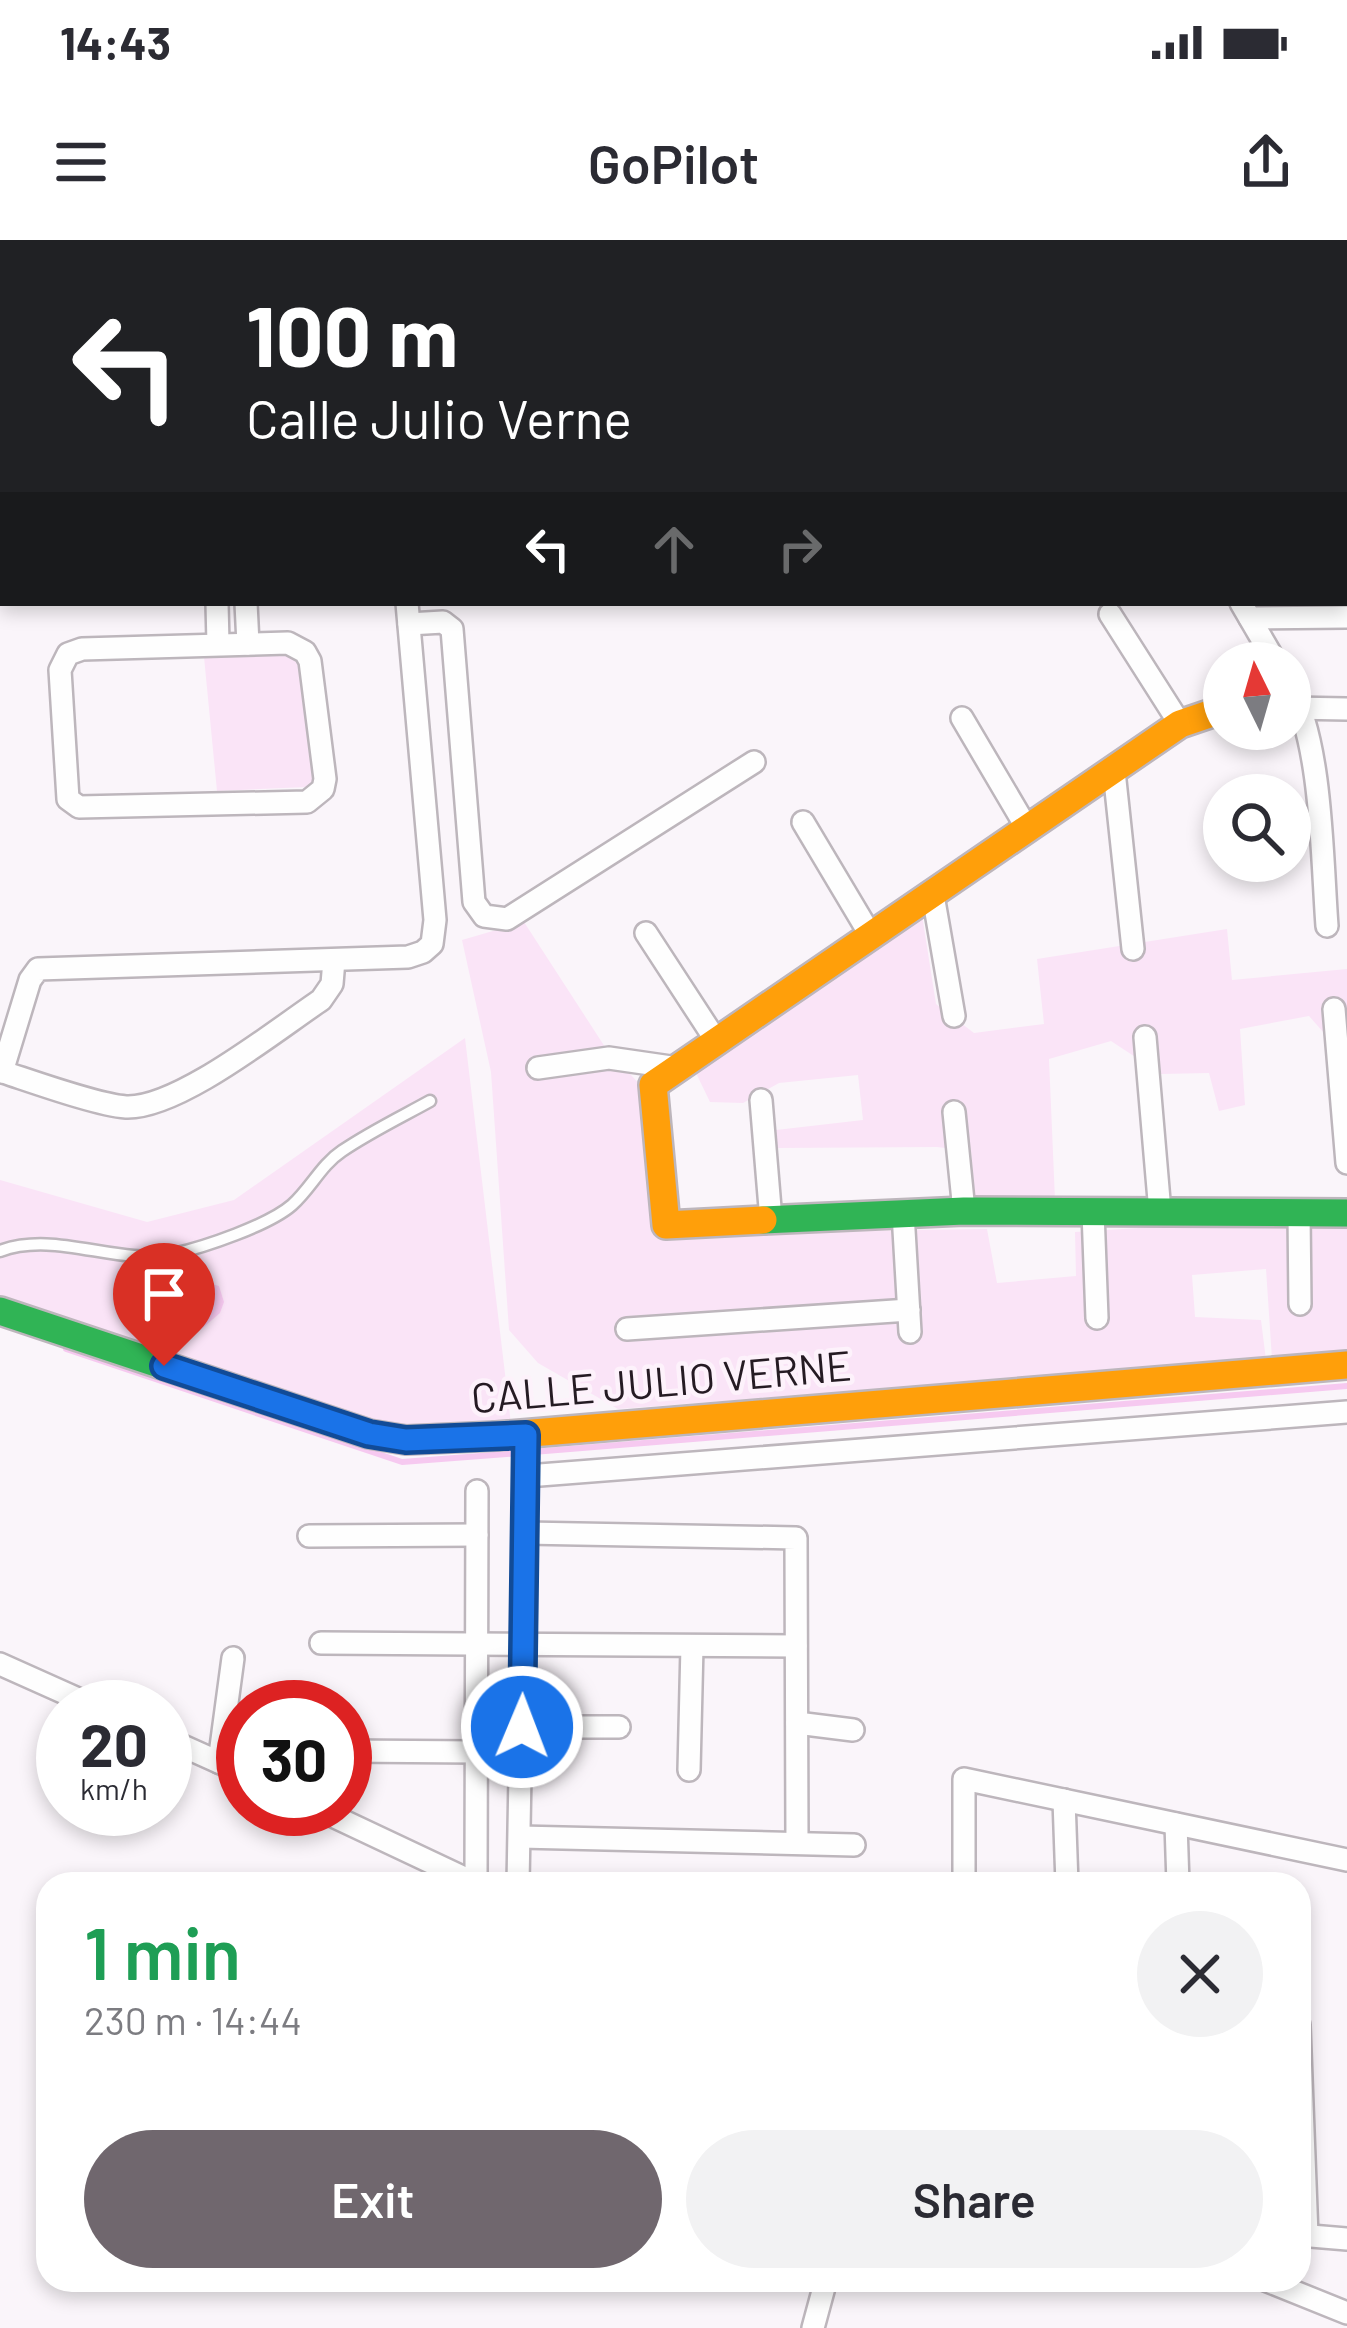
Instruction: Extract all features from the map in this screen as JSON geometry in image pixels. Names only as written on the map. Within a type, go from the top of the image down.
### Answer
[{"type":"street","points":[[217,606],[218,644]]},
{"type":"street","points":[[246,606],[248,644]]},
{"type":"street","points":[[1246,611],[1347,616]]},
{"type":"street","points":[[1246,611],[1264,642]]},
{"type":"street","points":[[334,960],[332,984],[320,1000],[187,1088],[156,1103],[125,1107],[1,1072],[30,980],[38,969],[408,957],[432,944],[435,933],[408,613],[452,629],[474,902],[484,916],[507,919],[754,762]]},
{"type":"street","points":[[1110,614],[1180,724]]},
{"type":"street","points":[[248,644],[288,644],[305,652],[310,662],[325,778],[316,797],[308,802],[73,804],[66,790],[60,670],[68,654],[82,649],[248,644]]},
{"type":"street","points":[[1311,709],[1347,710]]},
{"type":"street","points":[[1203,716],[1180,724],[653,1084],[666,1225],[964,1211],[1347,1214]]},
{"type":"street","points":[[962,718],[1028,830]]},
{"type":"street","points":[[1304,750],[1320,835],[1327,926]]},
{"type":"street","points":[[1114,771],[1133,949]]},
{"type":"street","points":[[803,822],[871,937]]},
{"type":"street","points":[[933,895],[954,1016]]},
{"type":"street","points":[[646,933],[717,1042]]},
{"type":"street","points":[[1334,1009],[1347,1163]]},
{"type":"street","points":[[1145,1036],[1160,1213]]},
{"type":"street","points":[[538,1068],[609,1058],[678,1068]]},
{"type":"street","points":[[761,1100],[771,1220]]},
{"type":"street","points":[[954,1112],[964,1211]]},
{"type":"street","points":[[1093,1212],[1097,1318]]},
{"type":"street","points":[[627,1329],[910,1321],[903,1213]]},
{"type":"street","points":[[1299,1213],[1300,1304]]},
{"type":"street","name":"CALLE JULIO VERNE","points":[[0,1312],[369,1434],[526,1454],[1347,1365]]},
{"type":"street","points":[[519,1872],[526,1454],[1347,1412]]},
{"type":"street","points":[[476,1872],[477,1491]]},
{"type":"street","points":[[525,1533],[796,1538],[797,1843]]},
{"type":"street","points":[[310,1536],[477,1535]]},
{"type":"street","points":[[321,1643],[796,1646]]},
{"type":"street","points":[[689,1770],[692,1646]]},
{"type":"street","points":[[229,1680],[232,1658]]},
{"type":"street","points":[[0,1664],[36,1680]]},
{"type":"street","points":[[796,1723],[853,1730]]},
{"type":"street","points":[[522,1727],[620,1727]]},
{"type":"street","points":[[372,1751],[477,1752]]},
{"type":"street","points":[[964,1872],[964,1779],[1347,1860]]},
{"type":"street","points":[[1064,1800],[1067,1872]]},
{"type":"street","points":[[1176,1824],[1178,1872]]},
{"type":"street","points":[[372,1835],[451,1872]]},
{"type":"street","points":[[520,1837],[854,1844]]},
{"type":"street","points":[[1311,2236],[1347,2240]]},
{"type":"street","points":[[813,2328],[823,2292]]},
{"type":"street","points":[[1295,2292],[1347,2313]]},
{"type":"lane","points":[[0,1251],[37,1244],[144,1256],[188,1250],[277,1215],[294,1203],[326,1163],[430,1101]]},
{"type":"shaded area","points":[[286,650],[304,662],[314,779],[307,787],[217,791],[204,657]]},
{"type":"shaded area","points":[[922,915],[936,1004],[974,1033],[1044,1024],[1037,959],[1227,929],[1232,980],[1347,969],[1347,1059],[1309,1016],[1240,1029],[1245,1105],[1219,1111],[1209,1073],[1161,1074],[1111,1041],[1049,1059],[1055,1200],[975,1196],[971,1151],[777,1148],[776,1130],[863,1120],[858,1075],[779,1083],[743,1103],[710,1102],[695,1071]]},
{"type":"shaded area","points":[[524,922],[605,1047],[644,1089],[655,1234],[987,1229],[997,1283],[1076,1276],[1075,1232],[1347,1227],[1347,1351],[1272,1359],[1266,1269],[1192,1275],[1195,1317],[1261,1320],[1266,1360],[618,1409],[538,1363],[509,1330],[491,1072],[462,940]]},
{"type":"shaded area","points":[[465,1038],[511,1424],[417,1431],[354,1420],[0,1302],[0,1180],[147,1222],[234,1200]]},
{"type":"shaded area","points":[[172,1273],[219,1286],[224,1302],[220,1313],[184,1344],[166,1350],[142,1341],[136,1306],[149,1283]]},
{"type":"waterway","points":[[66,1349],[402,1462],[520,1453]]},
{"type":"waterway","points":[[533,1452],[1347,1386]]},
{"type":"traffic: fast","points":[[763,1220],[964,1211],[1347,1213]]},
{"type":"traffic: fast","points":[[0,1311],[369,1434],[406,1440],[496,1436]]},
{"type":"traffic: slow","points":[[763,1220],[666,1225],[653,1085],[1180,724],[1203,716]]},
{"type":"traffic: slow","points":[[496,1436],[1347,1365]]},
{"type":"route","points":[[164,1366],[369,1434],[406,1440],[526,1435],[522,1727]]}]
